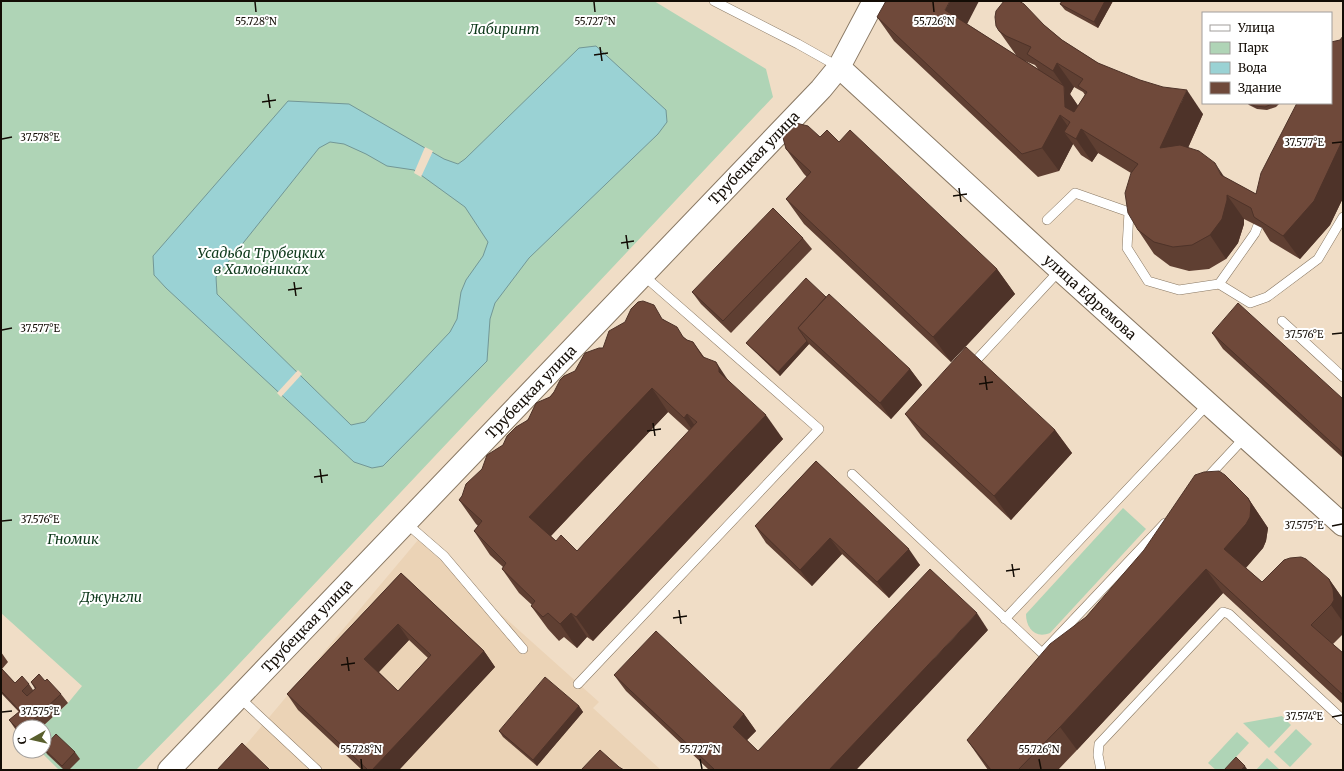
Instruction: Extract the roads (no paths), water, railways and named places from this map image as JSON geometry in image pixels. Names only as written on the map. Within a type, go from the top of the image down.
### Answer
[{"type":"street","name":"Трубецкая улица","points":[[169,770],[820,89],[839,67],[874,1]]},
{"type":"street","name":"улица Ефремова","points":[[839,67],[1060,270],[1343,525]]},
{"type":"lane","points":[[714,1],[839,67]]},
{"type":"lane","points":[[1048,220],[1076,193],[1129,212],[1127,248],[1148,281],[1179,290],[1219,284],[1250,303],[1267,297],[1318,259],[1343,217]]},
{"type":"lane","points":[[1219,284],[1255,234],[1264,209]]},
{"type":"lane","points":[[966,372],[1060,270]]},
{"type":"lane","points":[[578,684],[819,429],[643,275]]},
{"type":"lane","points":[[1282,321],[1343,377]]},
{"type":"lane","points":[[1005,619],[1208,404]]},
{"type":"lane","points":[[1198,487],[1245,437]]},
{"type":"lane","points":[[852,474],[1042,653],[1171,516]]},
{"type":"lane","points":[[406,523],[444,556],[522,648]]},
{"type":"lane","points":[[1101,770],[1098,755],[1099,744],[1223,612],[1228,614],[1343,720]]},
{"type":"lane","points":[[239,697],[317,770]]},
{"type":"water","points":[[596,46],[666,110],[667,122],[658,134],[529,258],[495,303],[490,319],[487,361],[383,466],[372,468],[354,462],[166,288],[154,275],[153,256],[288,101],[349,104],[444,159],[458,164],[465,159],[579,48]],"holes":[[[330,142],[344,144],[387,166],[414,170],[465,207],[488,242],[483,256],[466,280],[461,292],[457,319],[450,332],[365,422],[351,425],[217,294],[216,277],[319,148]]]},
{"type":"park label","name":"Лабиринт","points":[[504,29]]},
{"type":"park label","name":"Усадьба Трубецких в Хамовниках","points":[[261,262]]},
{"type":"park label","name":"Гномик","points":[[73,539]]},
{"type":"park label","name":"Джунгли","points":[[111,597]]}]
